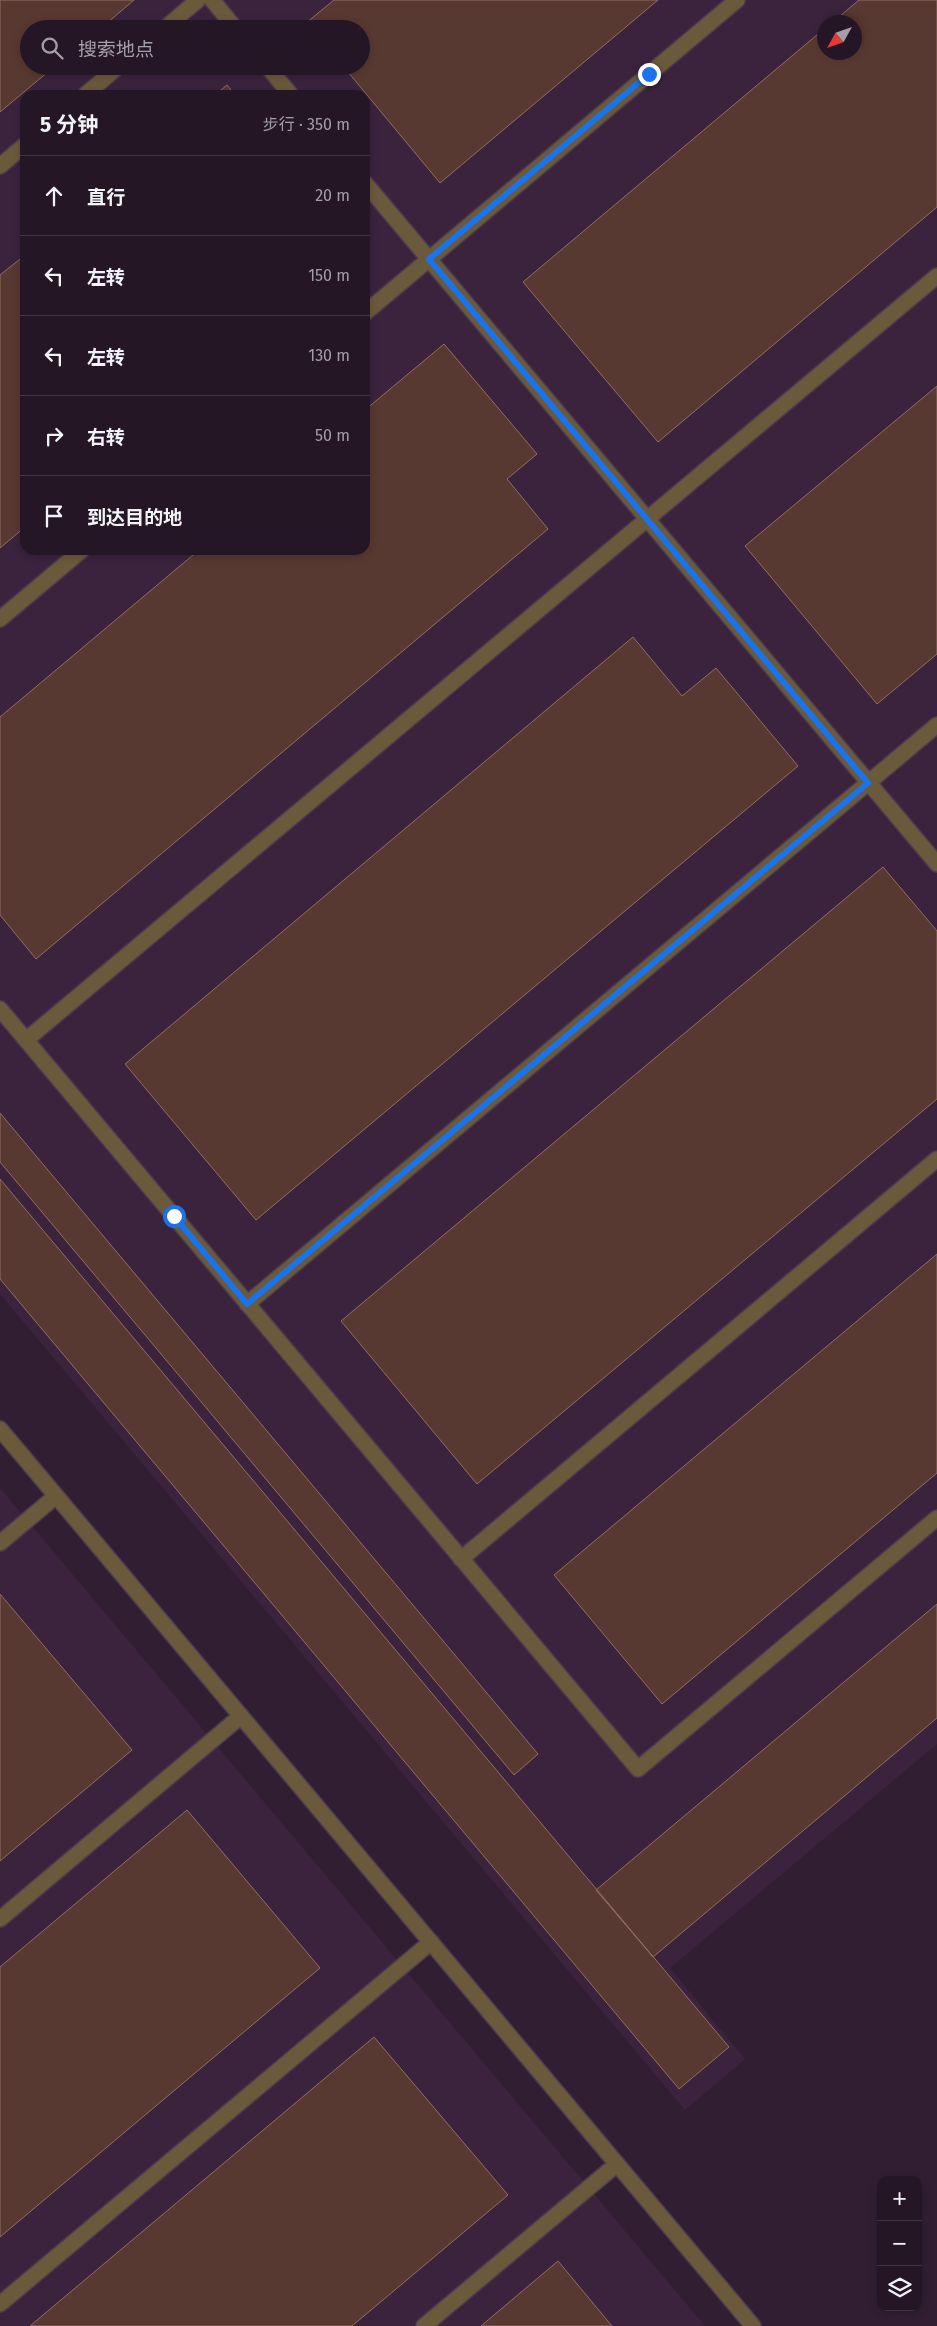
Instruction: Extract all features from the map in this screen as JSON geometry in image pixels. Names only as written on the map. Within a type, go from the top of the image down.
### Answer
[{"type":"street","points":[[175,20],[198,0]]},
{"type":"street","points":[[212,0],[229,20]]},
{"type":"street","points":[[370,308],[738,0]]},
{"type":"street","points":[[91,90],[108,75]]},
{"type":"street","points":[[274,75],[287,90]]},
{"type":"street","points":[[0,166],[20,149]]},
{"type":"street","points":[[370,189],[937,864]]},
{"type":"street","points":[[26,1040],[937,276]]},
{"type":"street","points":[[0,619],[76,555]]},
{"type":"street","points":[[247,1304],[937,725]]},
{"type":"street","points":[[0,1009],[638,1769],[937,1518]]},
{"type":"street","points":[[461,1559],[937,1160]]},
{"type":"street","points":[[0,1429],[753,2326]]},
{"type":"street","points":[[0,1543],[56,1496]]},
{"type":"street","points":[[0,1919],[241,1716]]},
{"type":"street","points":[[0,2304],[431,1942]]},
{"type":"street","points":[[424,2326],[617,2164]]},
{"type":"shaded area","points":[[0,0],[937,0],[937,1744],[670,1968],[745,2059],[685,2110],[0,1294]]},
{"type":"shaded area","points":[[0,1488],[705,2326],[0,2326]]},
{"type":"building","points":[[0,0],[134,0],[111,20],[20,20],[20,75],[44,75],[26,90],[20,90],[20,95],[0,112]]},
{"type":"building","points":[[334,0],[658,0],[440,183],[370,99],[370,90],[363,90],[350,75],[370,75],[370,20],[310,20]]},
{"type":"building","points":[[859,0],[937,0],[937,207],[658,442],[523,282],[817,35],[817,60],[862,60],[862,15],[841,15]]},
{"type":"building","points":[[227,85],[231,90],[221,90]]},
{"type":"building","points":[[20,259],[20,531],[0,548],[0,275]]},
{"type":"building","points":[[444,344],[537,454],[507,479],[548,529],[36,959],[0,915],[0,717],[193,555],[370,555],[370,406]]},
{"type":"building","points":[[937,386],[937,654],[877,704],[745,546]]},
{"type":"building","points":[[633,637],[682,696],[716,668],[798,766],[256,1220],[125,1064]]},
{"type":"building","points":[[883,867],[937,931],[937,1099],[477,1484],[341,1321]]},
{"type":"building","points":[[0,1113],[538,1754],[514,1775],[0,1162]]},
{"type":"building","points":[[0,1179],[729,2047],[679,2089],[0,1279]]},
{"type":"building","points":[[937,1254],[937,1473],[662,1704],[554,1575]]},
{"type":"building","points":[[0,1594],[132,1750],[0,1861]]},
{"type":"building","points":[[937,1604],[937,1718],[653,1957],[596,1890]]},
{"type":"building","points":[[187,1810],[320,1968],[0,2237],[0,1967]]},
{"type":"building","points":[[374,2037],[508,2195],[352,2326],[30,2326]]},
{"type":"building","points":[[558,2261],[612,2326],[481,2326]]},
{"type":"route","points":[[174,1216],[247,1304],[868,783],[429,259],[649,74]]}]
